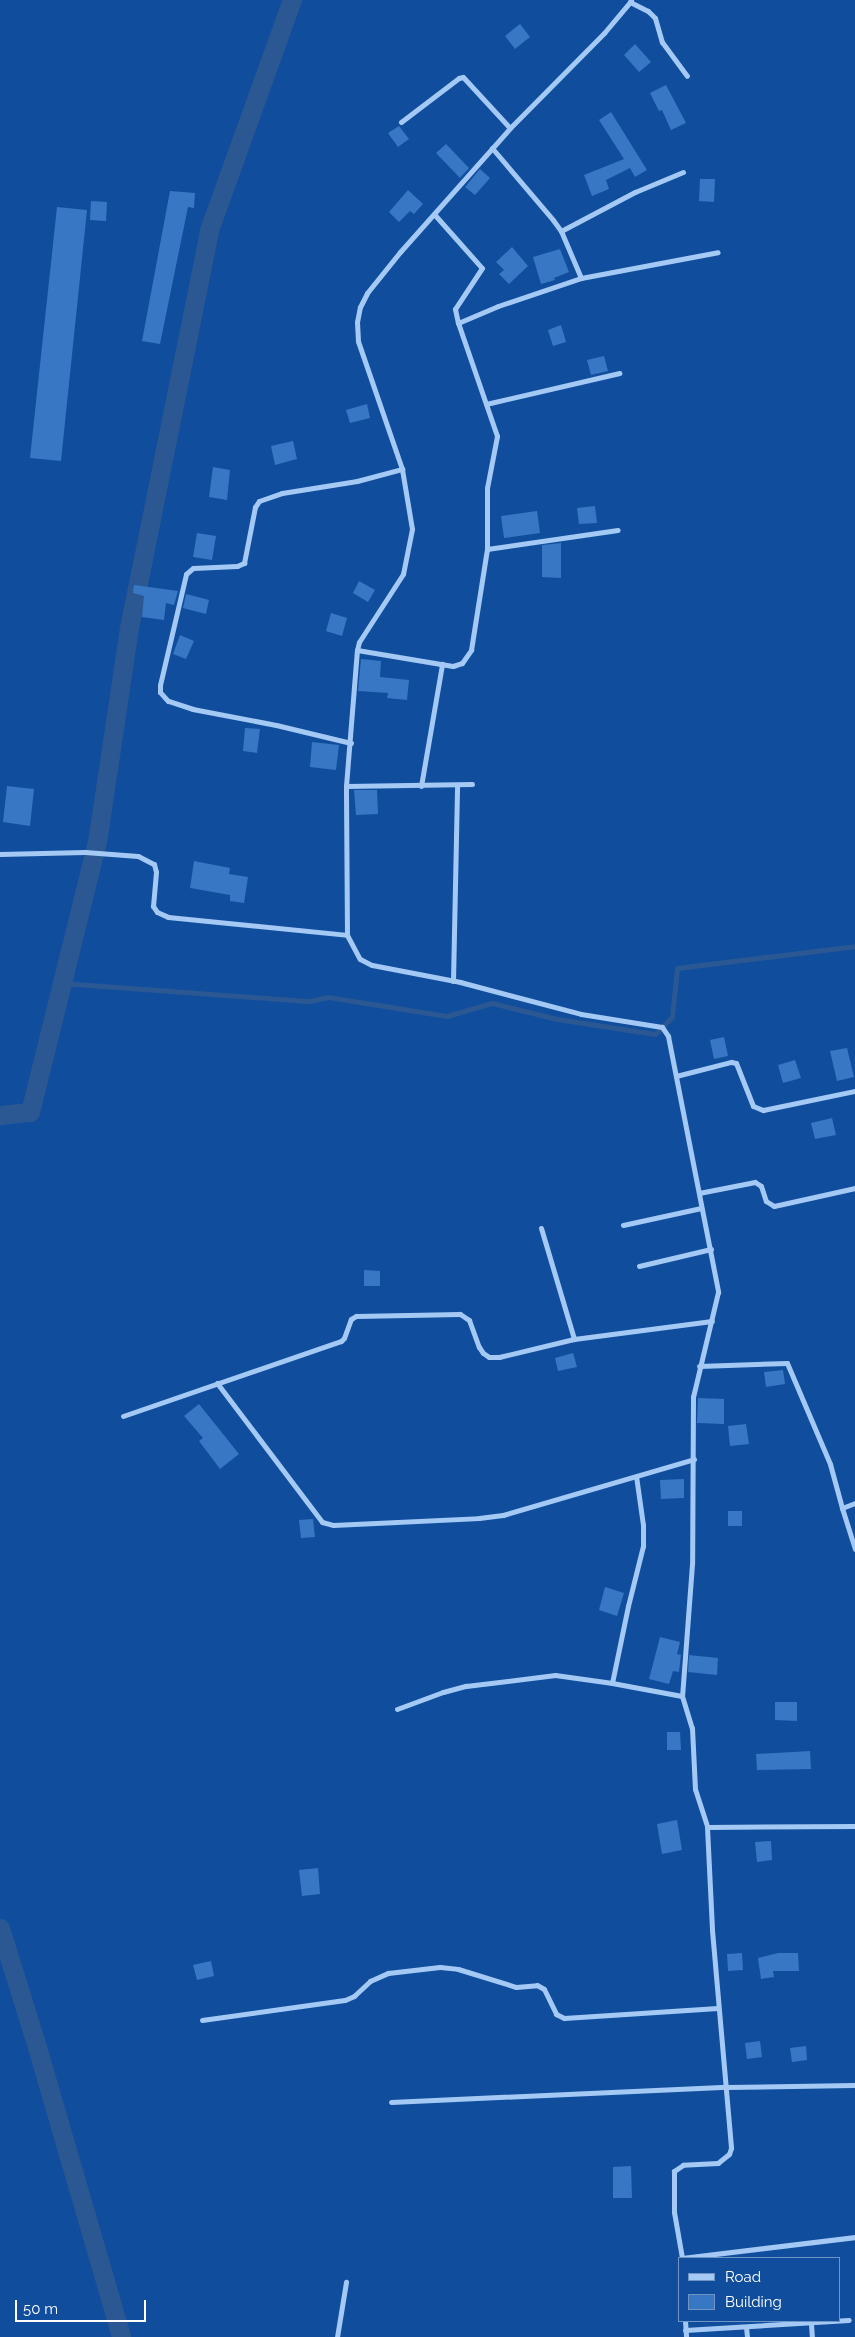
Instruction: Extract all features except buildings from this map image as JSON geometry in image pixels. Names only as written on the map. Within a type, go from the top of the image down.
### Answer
[{"type":"street","points":[[682,2257],[674,2212],[673,2175],[676,2168],[683,2165],[718,2163],[729,2154],[731,2148],[727,2088],[718,2008],[706,1827],[695,1789],[692,1728],[682,1696],[692,1564],[694,1459],[692,1398],[718,1292],[671,1046],[662,1027],[581,1014],[453,981],[372,965],[360,959],[347,935],[346,786],[359,642],[403,574],[408,557],[412,529],[402,469],[358,341],[357,322],[360,307],[367,293],[492,148],[562,78],[630,1],[656,18],[662,42],[687,76]]},
{"type":"street","points":[[402,122],[459,78],[463,77],[510,128]]},
{"type":"street","points":[[492,148],[561,231],[581,278]]},
{"type":"street","points":[[561,231],[635,192],[683,172]]},
{"type":"street","points":[[357,650],[458,665],[467,659],[471,650],[487,549],[487,488],[497,436],[458,323],[455,309],[482,268],[434,214]]},
{"type":"street","points":[[458,323],[498,306],[581,278],[718,252]]},
{"type":"street","points":[[486,404],[619,373]]},
{"type":"street","points":[[351,743],[276,725],[193,709],[168,701],[160,692],[160,685],[186,574],[193,568],[238,566],[244,563],[255,507],[259,501],[282,494],[357,481],[402,469]]},
{"type":"street","points":[[487,549],[618,530]]},
{"type":"street","points":[[421,786],[442,664]]},
{"type":"street","points":[[346,786],[472,784]]},
{"type":"street","points":[[453,981],[457,785]]},
{"type":"street","points":[[0,854],[85,852],[138,856],[154,864],[156,872],[153,906],[157,912],[168,917],[347,935]]},
{"type":"street","points":[[676,1076],[731,1062],[736,1063],[753,1106],[763,1110],[855,1090]]},
{"type":"street","points":[[699,1193],[756,1182],[761,1186],[766,1201],[774,1206],[855,1188]]},
{"type":"street","points":[[623,1225],[701,1208]]},
{"type":"street","points":[[541,1228],[574,1339]]},
{"type":"street","points":[[639,1266],[711,1249]]},
{"type":"street","points":[[123,1416],[341,1341],[351,1319],[356,1316],[460,1314],[469,1320],[478,1347],[489,1357],[499,1357],[574,1339],[712,1321]]},
{"type":"street","points":[[699,1366],[787,1363],[830,1464],[855,1549]]},
{"type":"street","points":[[217,1383],[326,1524],[343,1525],[503,1515],[694,1459]]},
{"type":"street","points":[[612,1683],[643,1546],[643,1525],[636,1476]]},
{"type":"street","points":[[842,1508],[855,1502]]},
{"type":"street","points":[[397,1709],[443,1692],[466,1686],[524,1678],[564,1676],[682,1696]]},
{"type":"street","points":[[706,1827],[855,1826]]},
{"type":"street","points":[[202,2020],[345,2000],[370,1981],[388,1973],[440,1967],[458,1969],[516,1987],[537,1985],[544,1990],[556,2014],[564,2018],[718,2008]]},
{"type":"street","points":[[390,2102],[727,2088],[855,2085]]},
{"type":"street","points":[[690,2257],[855,2237]]},
{"type":"street","points":[[336,2337],[346,2282]]},
{"type":"street","points":[[840,2321],[849,2320]]},
{"type":"street","points":[[685,2322],[686,2337]]},
{"type":"street","points":[[685,2330],[830,2322]]},
{"type":"street","points":[[811,2324],[812,2337]]},
{"type":"street","points":[[746,2327],[747,2337]]},
{"type":"waterway","points":[[0,1115],[30,1112],[97,842],[129,628],[209,230],[292,0]]},
{"type":"waterway","points":[[62,983],[310,1001],[328,997],[447,1016],[492,1003],[557,1019],[655,1034],[672,1017],[677,968],[855,946]]},
{"type":"waterway","points":[[0,1928],[37,2047],[121,2337]]}]
